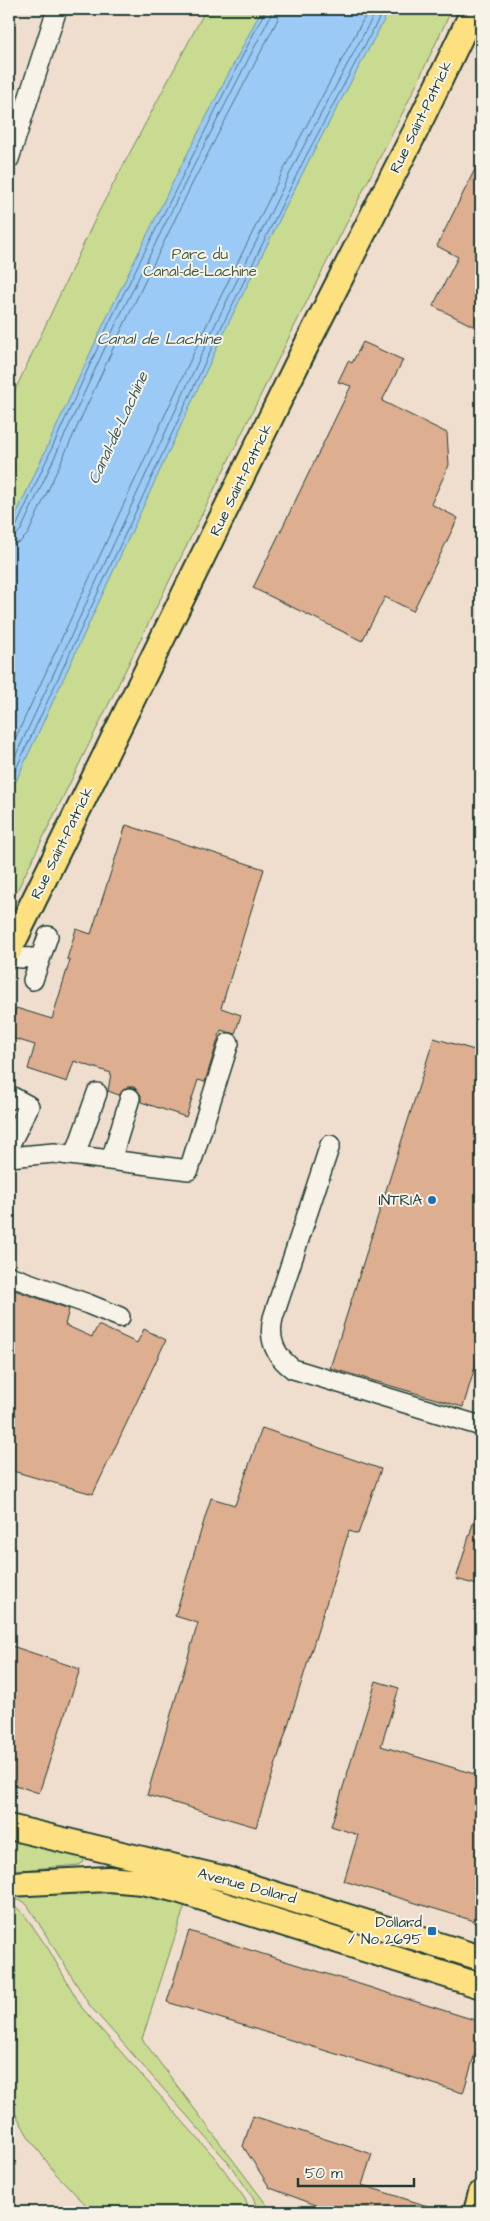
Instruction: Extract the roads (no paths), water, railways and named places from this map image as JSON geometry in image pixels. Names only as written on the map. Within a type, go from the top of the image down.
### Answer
[{"type":"main road","name":"Rue Saint-Patrick","points":[[9,951],[474,9]]},
{"type":"main road","name":"Avenue Dollard","points":[[9,1827],[235,1882],[481,1958]]},
{"type":"main road","name":"Avenue Dollard","points":[[9,1884],[108,1879],[158,1885],[206,1898],[481,1986]]},
{"type":"main road","points":[[476,2212],[481,2193]]},
{"type":"street","points":[[9,159],[57,9]]},
{"type":"street","points":[[33,980],[48,936]]},
{"type":"street","points":[[9,956],[17,959],[33,957],[40,959]]},
{"type":"street","points":[[9,1157],[54,1153],[189,1170],[230,1042]]},
{"type":"street","points":[[75,1155],[97,1093]]},
{"type":"street","points":[[9,1095],[30,1106],[9,1146]]},
{"type":"street","points":[[111,1160],[130,1098]]},
{"type":"street","points":[[330,1145],[273,1318],[271,1339],[276,1352],[283,1362],[293,1369],[481,1426]]},
{"type":"street","points":[[9,1276],[88,1304],[120,1318]]},
{"type":"water","name":"Canal de Lachine","points":[[262,9],[390,9],[310,158],[226,328],[9,796],[9,530],[105,321],[176,176]]},
{"type":"place","name":"INTRIA","points":[[432,1200]]},
{"type":"place","name":"Dollard / No 2695","points":[[432,1931]]},
{"type":"park label","name":"Parc du Canal-de-Lachine","points":[[200,262]]},
{"type":"water label","name":"Canal-de-Lachine","points":[[118,428]]}]
